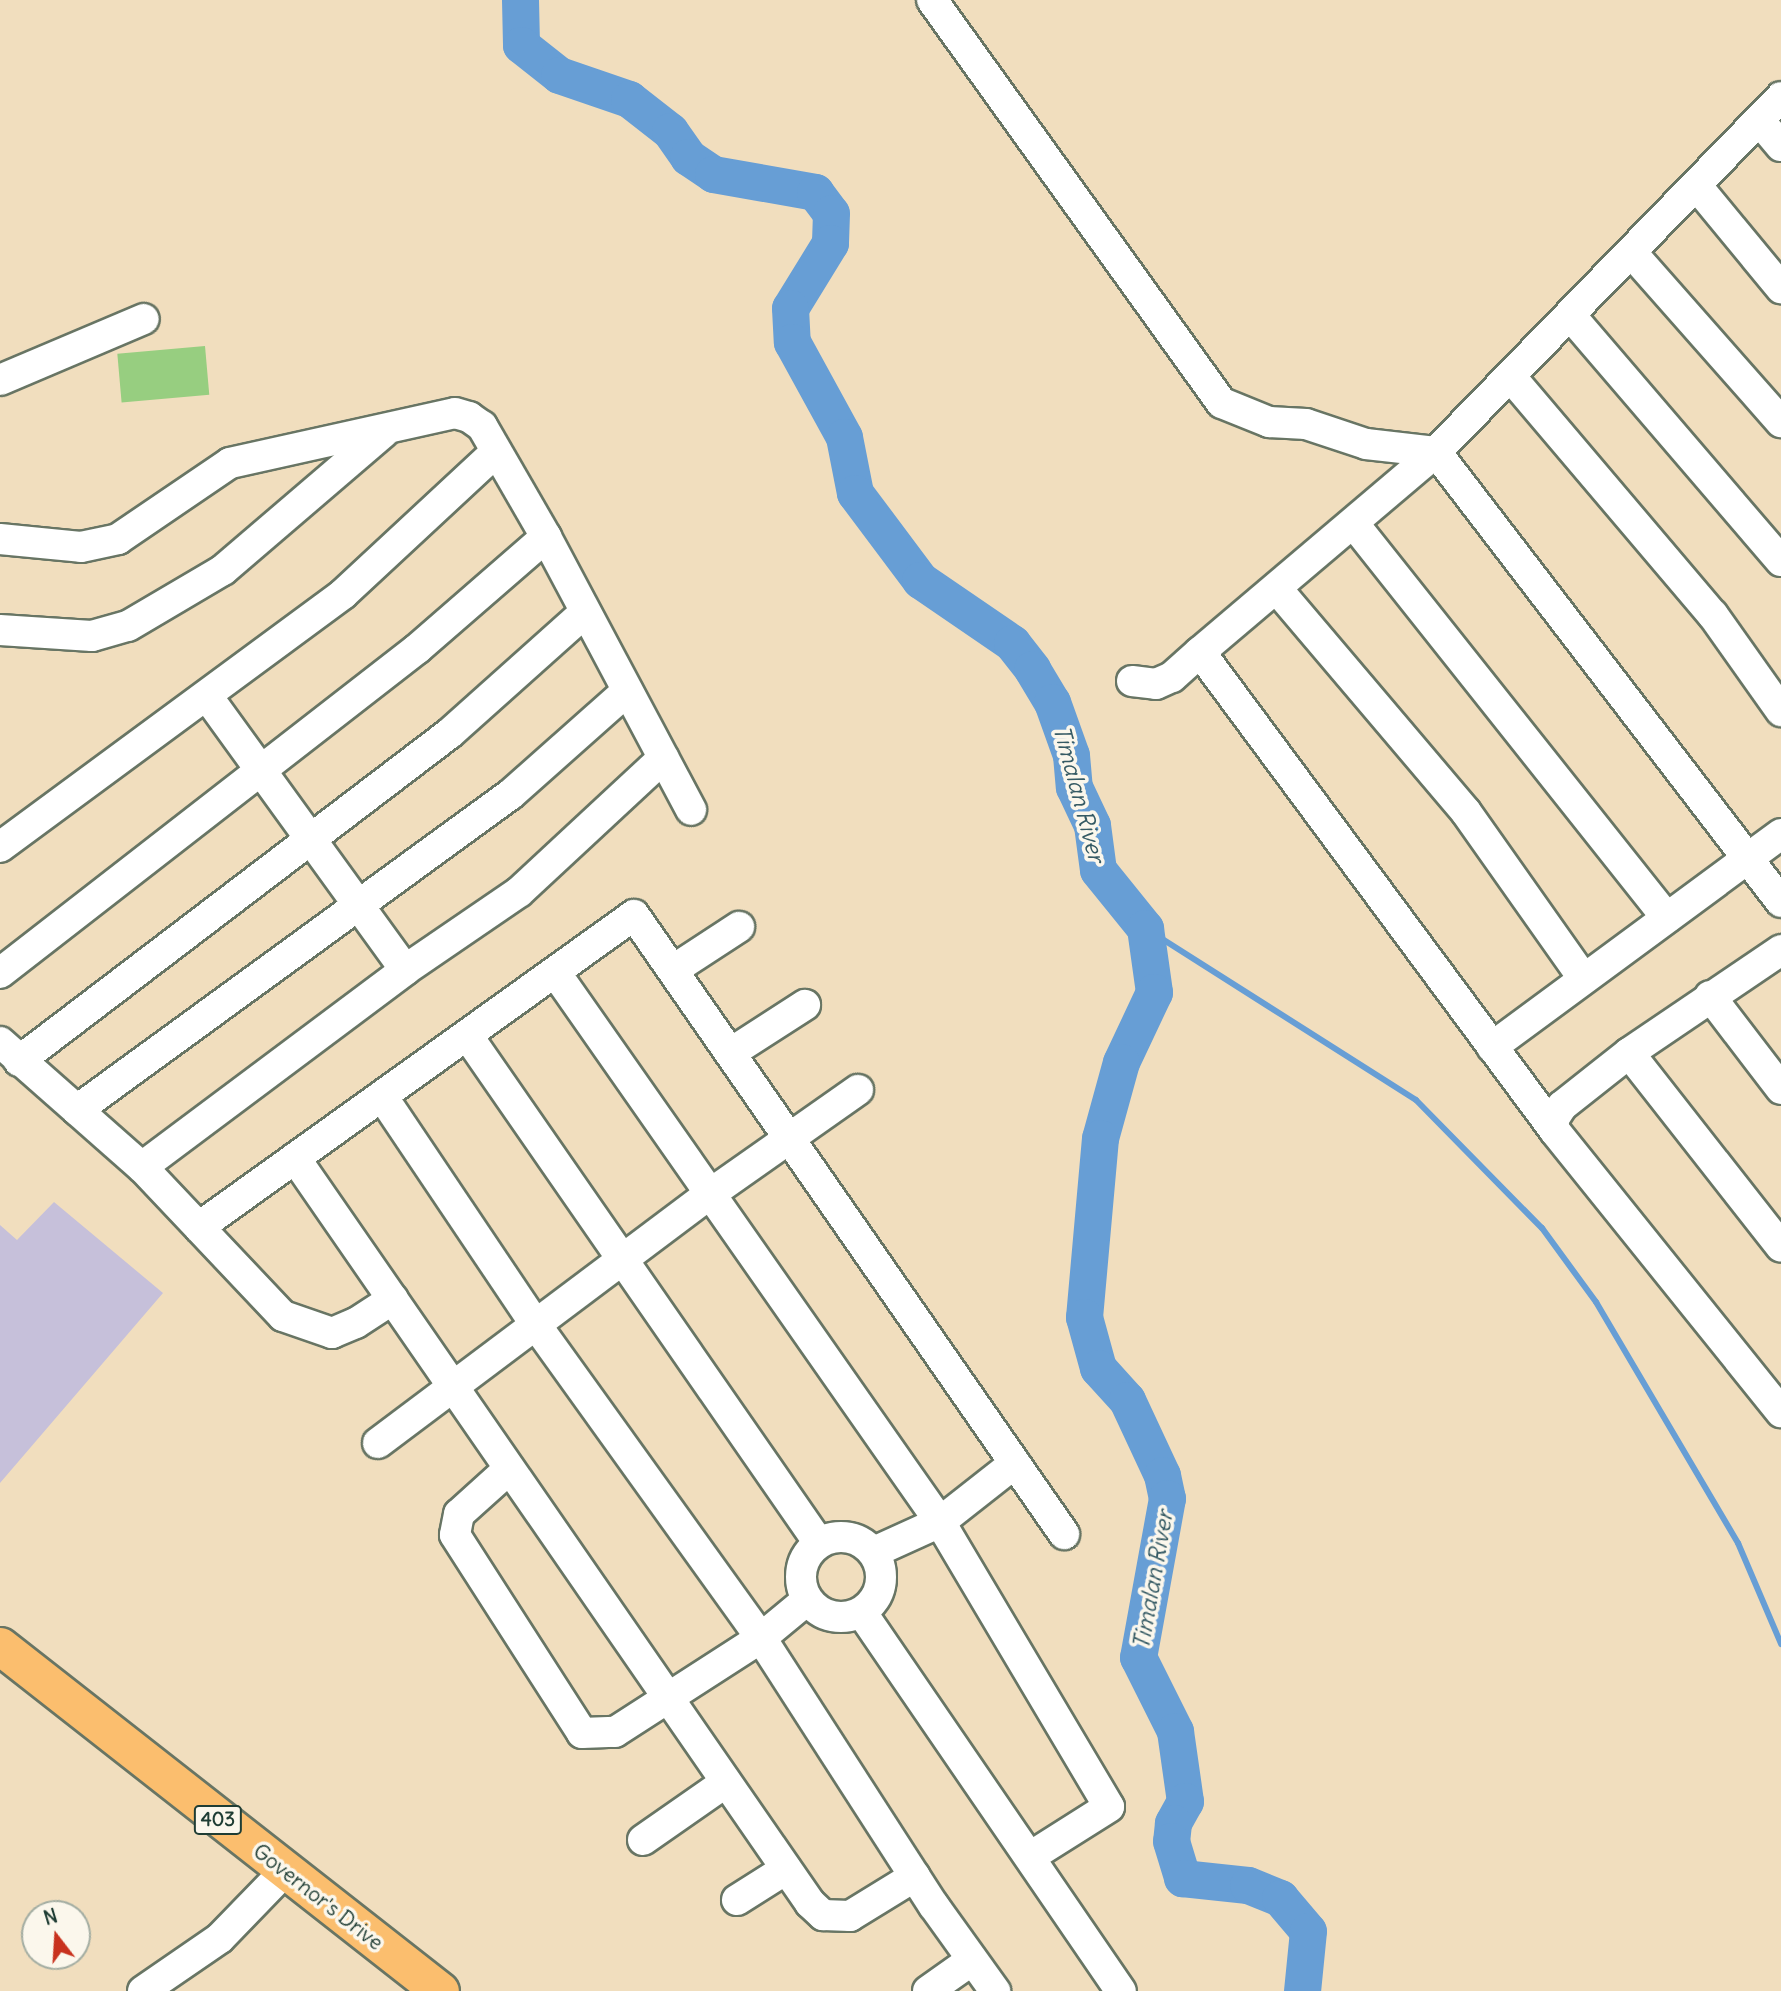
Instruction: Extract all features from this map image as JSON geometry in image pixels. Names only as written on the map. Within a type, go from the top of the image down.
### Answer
[{"type":"main road","name":"Governor's Drive","points":[[0,1646],[284,1872],[440,1991]]},
{"type":"street","points":[[932,0],[1222,403],[1269,422],[1306,424],[1366,444],[1436,452],[1750,857],[1781,902]]},
{"type":"street","points":[[1132,681],[1164,680],[1277,589],[1436,452],[1781,97]]},
{"type":"street","points":[[1759,120],[1781,146]]},
{"type":"street","points":[[1696,185],[1781,288]]},
{"type":"street","points":[[1631,252],[1781,422]]},
{"type":"street","points":[[1570,315],[1781,561]]},
{"type":"street","points":[[0,380],[144,319]]},
{"type":"street","points":[[1510,376],[1713,615],[1781,711]]},
{"type":"street","points":[[0,539],[81,547],[118,539],[230,463],[456,414],[482,426],[546,537],[691,810]]},
{"type":"street","points":[[0,630],[92,636],[128,626],[223,570],[387,429]]},
{"type":"street","points":[[0,847],[343,594],[496,452]]},
{"type":"street","points":[[1354,524],[1667,918]]},
{"type":"street","points":[[0,973],[259,768],[417,649],[546,537]]},
{"type":"street","points":[[1277,589],[1466,812],[1584,979]]},
{"type":"street","points":[[393,1300],[332,1333],[313,1329],[284,1316],[234,1269],[199,1227],[142,1167],[10,1051],[311,841],[450,733],[584,613]]},
{"type":"street","points":[[1200,652],[1555,1131],[1781,1412]]},
{"type":"street","points":[[77,1110],[511,794],[627,691]]},
{"type":"street","points":[[207,696],[405,970]]},
{"type":"street","points":[[142,1167],[405,970],[519,892],[663,758]]},
{"type":"street","points":[[1492,1047],[1781,834]]},
{"type":"street","points":[[199,1227],[634,915],[792,1137],[1065,1534]]},
{"type":"street","points":[[674,970],[739,927]]},
{"type":"street","points":[[1555,1131],[1553,1120],[1562,1106],[1629,1053],[1781,950]]},
{"type":"street","points":[[555,972],[940,1522],[1110,1807],[1030,1857]]},
{"type":"street","points":[[1710,996],[1781,1089]]},
{"type":"street","points":[[732,1052],[806,1005]]},
{"type":"street","points":[[467,1035],[820,1543]]},
{"type":"street","points":[[1629,1053],[1781,1247]]},
{"type":"street","points":[[379,1443],[710,1194],[858,1090]]},
{"type":"street","points":[[382,1096],[536,1325],[761,1638],[915,1876],[995,1991]]},
{"type":"street","points":[[295,1158],[810,1903],[822,1916],[850,1916],[915,1876]]},
{"type":"street","points":[[874,1552],[940,1522],[1015,1463]]},
{"type":"street","points":[[509,1469],[459,1514],[455,1535],[582,1733],[614,1731],[761,1638],[807,1600]]},
{"type":"street","points":[[848,1538],[874,1552],[882,1573],[878,1596],[862,1613],[842,1618],[823,1613],[807,1600],[800,1580],[805,1559],[820,1543],[848,1538]]},
{"type":"street","points":[[862,1613],[1030,1857],[1112,1988]]},
{"type":"street","points":[[643,1840],[726,1782]]},
{"type":"street","points":[[737,1900],[786,1869]]},
{"type":"street","points":[[143,1991],[220,1938],[284,1872]]},
{"type":"street","points":[[928,1991],[972,1960]]},
{"type":"shaded area","points":[[54,1202],[163,1293],[0,1483],[0,1225],[17,1240]]},
{"type":"green space","points":[[205,346],[209,395],[122,402],[117,354]]},
{"type":"waterway","name":"Timalan River","points":[[520,0],[521,45],[559,75],[629,99],[670,131],[688,157],[713,174],[815,192],[831,213],[830,243],[790,308],[792,342],[844,437],[855,493],[920,580],[1012,643],[1032,669],[1052,702],[1071,755],[1074,787],[1092,825],[1098,870],[1145,928],[1154,992],[1121,1062],[1100,1138],[1084,1317],[1098,1368],[1127,1400],[1162,1475],[1167,1498],[1138,1657],[1175,1731],[1185,1801],[1173,1823],[1171,1841],[1182,1878],[1248,1885],[1280,1898],[1308,1931],[1302,1991]]},
{"type":"waterway","points":[[1145,928],[1416,1100],[1542,1228],[1596,1302],[1738,1543],[1781,1644]]}]
